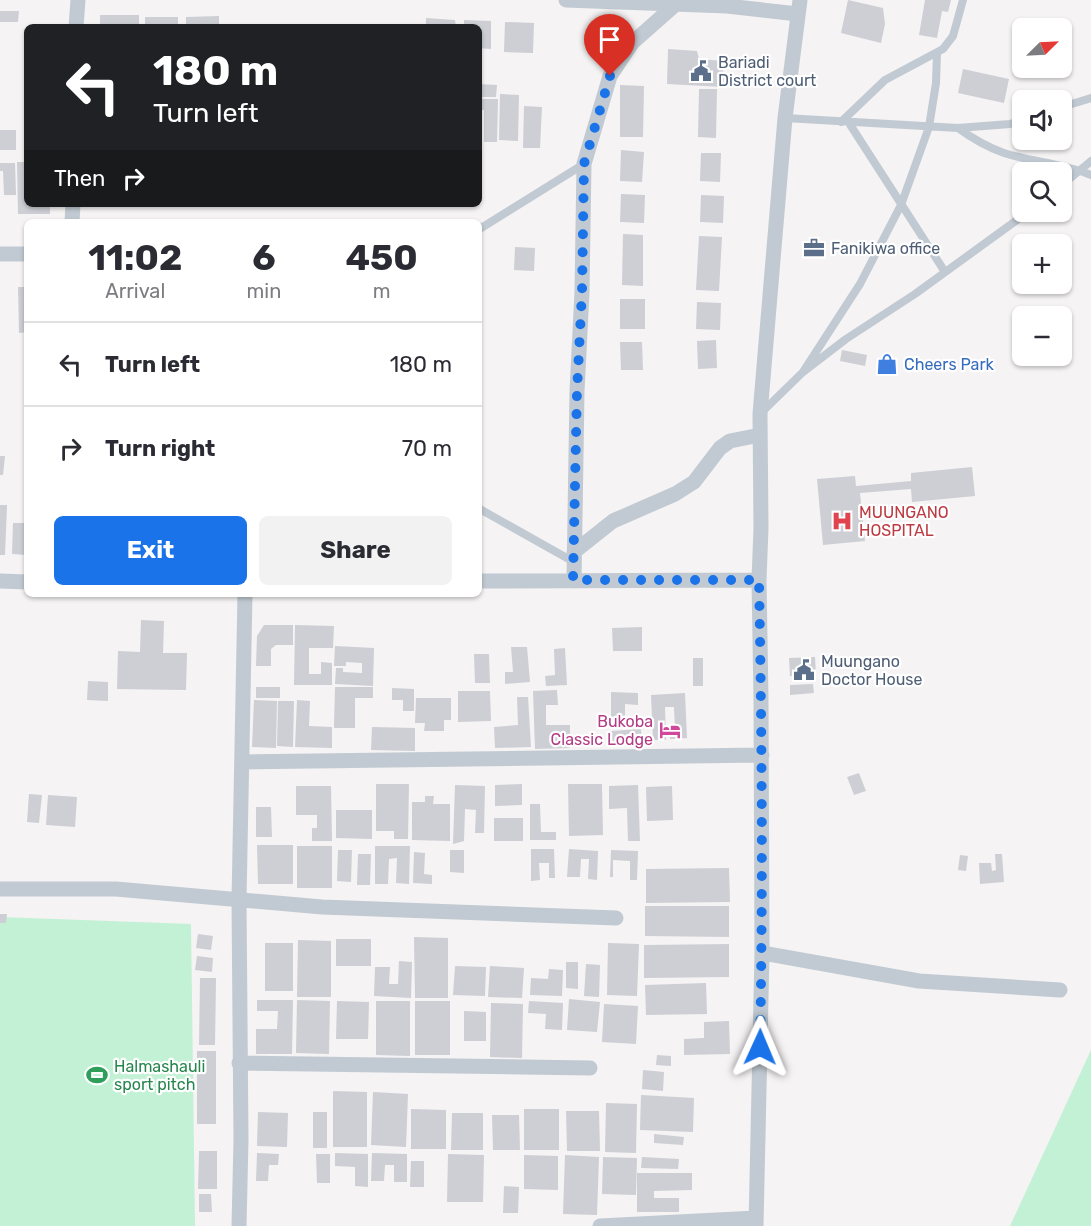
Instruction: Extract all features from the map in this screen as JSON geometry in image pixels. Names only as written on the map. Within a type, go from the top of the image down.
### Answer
[{"type":"street","points":[[76,24],[78,0]]},
{"type":"street","points":[[566,0],[799,7],[785,118],[760,414],[762,953],[756,1222],[600,1226]]},
{"type":"street","points":[[573,580],[584,164],[610,76],[632,43],[675,5]]},
{"type":"street","points":[[0,254],[24,254]]},
{"type":"street","points":[[574,557],[614,521],[675,494],[694,482],[720,448],[730,441],[760,435]]},
{"type":"street","points":[[482,580],[759,580]]},
{"type":"street","points":[[0,581],[24,582]]},
{"type":"street","points":[[238,1226],[241,1140],[239,900],[245,597]]},
{"type":"street","points":[[243,762],[762,755]]},
{"type":"street","points":[[0,889],[116,889],[403,911],[616,918]]},
{"type":"street","points":[[762,953],[919,981],[1060,990]]},
{"type":"street","points":[[239,1063],[590,1068]]},
{"type":"lane","points":[[845,122],[885,80],[943,49],[952,36],[963,0]]},
{"type":"lane","points":[[803,372],[860,284],[901,205],[929,127],[936,83],[937,53]]},
{"type":"lane","points":[[1072,104],[1091,98]]},
{"type":"lane","points":[[785,118],[958,128],[1012,123]]},
{"type":"lane","points":[[845,122],[945,272]]},
{"type":"lane","points":[[958,128],[976,141],[1005,153],[1081,170],[1091,175]]},
{"type":"lane","points":[[1072,177],[1091,161]]},
{"type":"lane","points":[[482,228],[584,164]]},
{"type":"lane","points":[[760,414],[803,372],[846,339],[915,294],[1014,222]]},
{"type":"lane","points":[[482,510],[574,557]]},
{"type":"green space","name":"Halmashauli sport pitch","points":[[0,917],[191,924],[195,1226],[0,1226]]},
{"type":"green space","points":[[1091,1050],[1091,1226],[1010,1226]]},
{"type":"building","points":[[848,0],[883,8],[885,24],[881,43],[841,33]]},
{"type":"building","points":[[925,0],[951,0],[948,12],[942,11],[937,38],[919,35]]},
{"type":"building","points":[[0,11],[19,11],[18,22],[0,22]]},
{"type":"building","points":[[100,15],[139,15],[139,24],[100,24]]},
{"type":"building","points":[[219,16],[219,24],[186,24],[186,17]]},
{"type":"building","points":[[145,17],[178,17],[178,24],[145,24]]},
{"type":"building","points":[[426,18],[455,20],[456,24],[426,24]]},
{"type":"building","points":[[464,20],[491,21],[491,49],[482,48],[482,24],[464,24]]},
{"type":"building","points":[[505,22],[534,23],[533,53],[504,52]]},
{"type":"building","points":[[668,49],[697,51],[699,59],[723,61],[724,87],[667,84]]},
{"type":"building","points":[[963,69],[1009,79],[1004,103],[958,93]]},
{"type":"building","points":[[482,84],[497,85],[496,97],[482,97]]},
{"type":"building","points":[[620,85],[644,86],[643,137],[620,137]]},
{"type":"building","points":[[699,89],[717,89],[716,138],[698,137]]},
{"type":"building","points":[[500,94],[519,95],[518,141],[499,140]]},
{"type":"building","points":[[482,99],[498,99],[497,142],[484,142],[484,110],[482,110]]},
{"type":"building","points":[[524,106],[542,107],[540,148],[523,148]]},
{"type":"building","points":[[0,130],[16,130],[16,150],[0,150]]},
{"type":"building","points":[[621,150],[644,152],[642,182],[620,181]]},
{"type":"building","points":[[701,153],[721,153],[720,182],[700,181]]},
{"type":"building","points":[[17,162],[24,162],[24,207],[50,207],[50,214],[18,214]]},
{"type":"building","points":[[0,163],[15,163],[16,195],[4,195],[3,171],[0,171]]},
{"type":"building","points":[[621,194],[645,195],[644,223],[620,222]]},
{"type":"building","points":[[701,195],[724,196],[723,223],[700,222]]},
{"type":"building","points":[[623,234],[643,235],[643,286],[622,285]]},
{"type":"building","points":[[699,236],[722,237],[719,291],[696,290]]},
{"type":"building","points":[[515,247],[535,248],[534,271],[514,270]]},
{"type":"building","points":[[18,287],[24,287],[24,332],[19,333]]},
{"type":"building","points":[[620,299],[645,299],[645,329],[620,329]]},
{"type":"building","points":[[697,302],[721,303],[720,330],[696,329]]},
{"type":"building","points":[[716,340],[717,368],[698,369],[697,341]]},
{"type":"building","points":[[620,342],[642,342],[643,370],[621,370]]},
{"type":"building","points":[[842,350],[867,355],[865,366],[840,361]]},
{"type":"building","points":[[0,456],[5,456],[3,475],[0,475]]},
{"type":"building","name":"MUUNGANO HOSPITAL","points":[[972,467],[975,496],[912,502],[911,489],[860,493],[865,541],[823,545],[817,479],[855,476],[856,486],[911,481],[911,473]]},
{"type":"building","points":[[0,505],[7,505],[5,555],[0,555]]},
{"type":"building","points":[[13,523],[24,523],[24,555],[12,554]]},
{"type":"building","points":[[141,620],[164,621],[163,653],[187,653],[186,690],[117,689],[118,651],[140,652]]},
{"type":"building","points":[[264,625],[293,625],[293,645],[276,645],[271,649],[271,666],[256,666],[257,636]]},
{"type":"building","points":[[295,625],[334,626],[333,648],[309,648],[309,674],[321,674],[321,662],[332,663],[332,685],[294,685]]},
{"type":"building","points":[[642,627],[642,651],[613,651],[612,628]]},
{"type":"building","points":[[335,646],[374,648],[373,686],[335,684],[336,668],[343,668],[343,672],[362,673],[362,663],[346,662],[346,666],[334,666]]},
{"type":"building","points":[[511,647],[527,647],[530,682],[505,684],[505,672],[513,672]]},
{"type":"building","points":[[565,648],[567,685],[546,686],[545,676],[555,675],[554,649]]},
{"type":"building","points":[[474,654],[489,654],[490,683],[475,683]]},
{"type":"building","points":[[815,657],[816,675],[790,676],[789,658]]},
{"type":"building","points":[[693,658],[703,658],[703,686],[693,686]]},
{"type":"building","points":[[88,681],[108,682],[108,701],[87,700]]},
{"type":"building","points":[[813,684],[814,693],[790,695],[790,685]]},
{"type":"building","points":[[256,687],[280,687],[280,698],[256,698]]},
{"type":"building","points":[[335,687],[373,687],[373,698],[355,698],[355,728],[334,728]]},
{"type":"building","points":[[392,688],[414,689],[414,711],[403,711],[403,700],[392,700]]},
{"type":"building","points":[[557,690],[558,705],[546,705],[546,725],[570,725],[570,748],[535,749],[533,691]]},
{"type":"building","points":[[458,691],[490,691],[491,721],[458,722]]},
{"type":"building","points":[[611,692],[638,693],[638,705],[625,704],[625,720],[611,720]]},
{"type":"building","points":[[685,693],[687,738],[670,739],[670,730],[675,729],[674,707],[665,707],[666,740],[653,740],[651,695]]},
{"type":"building","points":[[517,697],[528,697],[531,747],[495,748],[494,727],[518,725]]},
{"type":"building","points":[[416,698],[451,698],[451,720],[444,720],[444,731],[424,731],[425,723],[415,723]]},
{"type":"building","points":[[254,700],[277,701],[276,748],[252,747]]},
{"type":"building","points":[[297,700],[310,701],[309,726],[332,727],[332,748],[295,747]]},
{"type":"building","points":[[278,701],[294,701],[293,747],[277,746]]},
{"type":"building","points":[[372,727],[415,728],[415,751],[371,750]]},
{"type":"building","points":[[641,729],[642,744],[612,747],[611,731]]},
{"type":"building","points":[[859,773],[866,791],[854,795],[847,777]]},
{"type":"building","points":[[376,784],[409,784],[408,839],[394,839],[394,831],[376,831]]},
{"type":"building","points":[[522,784],[522,805],[495,806],[495,785]]},
{"type":"building","points":[[568,784],[602,784],[603,835],[569,836]]},
{"type":"building","points":[[455,785],[485,786],[484,833],[475,833],[476,810],[465,809],[464,841],[453,844]]},
{"type":"building","points":[[638,785],[640,841],[628,841],[627,808],[609,809],[609,786]]},
{"type":"building","points":[[296,786],[331,786],[332,841],[312,841],[312,828],[317,828],[317,815],[296,815]]},
{"type":"building","points":[[672,786],[673,820],[647,821],[646,787]]},
{"type":"building","points":[[29,794],[42,795],[39,823],[27,822]]},
{"type":"building","points":[[48,795],[77,797],[75,827],[46,825]]},
{"type":"building","points":[[425,796],[434,796],[433,804],[450,804],[450,841],[412,840],[412,802],[425,802]]},
{"type":"building","points":[[530,804],[540,804],[541,832],[556,832],[556,840],[530,840]]},
{"type":"building","points":[[256,807],[271,807],[272,837],[256,837]]},
{"type":"building","points":[[336,810],[372,810],[372,839],[336,838]]},
{"type":"building","points":[[494,818],[523,818],[523,841],[494,841]]},
{"type":"building","points":[[257,845],[293,845],[293,884],[258,884]]},
{"type":"building","points":[[297,846],[332,846],[332,888],[297,888]]},
{"type":"building","points":[[375,846],[410,846],[409,884],[396,883],[397,858],[389,859],[388,884],[375,884]]},
{"type":"building","points":[[531,849],[554,849],[555,878],[549,878],[549,863],[539,863],[540,880],[531,881]]},
{"type":"building","points":[[569,849],[598,851],[597,880],[588,879],[589,859],[581,859],[580,877],[567,877]]},
{"type":"building","points":[[338,850],[352,850],[351,882],[337,881]]},
{"type":"building","points":[[450,850],[464,850],[464,873],[450,872]]},
{"type":"building","points":[[611,850],[638,851],[637,880],[630,880],[630,861],[613,860],[613,877],[610,877]]},
{"type":"building","points":[[414,852],[425,853],[424,874],[432,875],[432,884],[413,883]]},
{"type":"building","points":[[358,854],[371,854],[370,885],[357,885]]},
{"type":"building","points":[[995,854],[1002,854],[1004,882],[980,884],[979,863],[991,863],[992,871],[996,870]]},
{"type":"building","points":[[960,855],[968,856],[966,871],[958,870]]},
{"type":"building","points":[[729,868],[730,902],[646,903],[646,869]]},
{"type":"building","points":[[645,906],[729,906],[729,937],[645,936]]},
{"type":"building","points":[[0,914],[7,914],[6,923],[0,923]]},
{"type":"building","points":[[198,934],[213,936],[211,950],[196,948]]},
{"type":"building","points":[[414,937],[448,938],[448,998],[415,998]]},
{"type":"building","points":[[336,939],[371,939],[371,966],[336,966]]},
{"type":"building","points":[[298,940],[331,941],[331,997],[297,997]]},
{"type":"building","points":[[265,943],[293,943],[293,991],[265,991]]},
{"type":"building","points":[[608,943],[639,944],[637,996],[607,995]]},
{"type":"building","points":[[729,944],[729,977],[644,978],[644,945]]},
{"type":"building","points":[[197,956],[213,958],[212,972],[195,970]]},
{"type":"building","points":[[399,961],[412,962],[411,998],[374,996],[375,967],[390,967],[389,984],[398,984]]},
{"type":"building","points":[[566,962],[578,962],[578,989],[566,988]]},
{"type":"building","points":[[586,964],[600,965],[599,997],[584,996]]},
{"type":"building","points":[[455,966],[486,967],[485,996],[453,995]]},
{"type":"building","points":[[490,966],[524,968],[522,998],[488,997]]},
{"type":"building","points":[[549,969],[563,970],[562,996],[530,995],[531,978],[548,979]]},
{"type":"building","points":[[200,978],[216,978],[215,1045],[199,1045]]},
{"type":"building","points":[[706,983],[707,1014],[646,1015],[645,985]]},
{"type":"building","points":[[569,999],[600,1002],[597,1032],[567,1030]]},
{"type":"building","points":[[257,1000],[293,1000],[292,1054],[256,1054],[256,1029],[277,1029],[278,1011],[257,1011]]},
{"type":"building","points":[[297,1000],[330,1001],[329,1054],[296,1053]]},
{"type":"building","points":[[337,1001],[369,1002],[368,1039],[336,1039]]},
{"type":"building","points":[[376,1001],[410,1001],[410,1056],[376,1055]]},
{"type":"building","points":[[415,1001],[450,1001],[450,1055],[415,1055]]},
{"type":"building","points":[[529,1001],[563,1003],[562,1030],[545,1029],[546,1014],[528,1013]]},
{"type":"building","points":[[491,1003],[523,1004],[522,1058],[490,1057]]},
{"type":"building","points":[[604,1004],[638,1006],[636,1044],[602,1042]]},
{"type":"building","points":[[464,1011],[486,1012],[486,1041],[464,1041]]},
{"type":"building","points":[[729,1021],[730,1054],[684,1055],[684,1039],[704,1038],[704,1022]]},
{"type":"building","points":[[197,1051],[216,1051],[216,1124],[197,1124]]},
{"type":"building","points":[[657,1055],[671,1056],[671,1066],[656,1065]]},
{"type":"building","points":[[643,1070],[664,1072],[663,1091],[642,1089]]},
{"type":"building","points":[[333,1091],[367,1092],[367,1147],[333,1147]]},
{"type":"building","points":[[373,1092],[408,1094],[406,1147],[371,1145]]},
{"type":"building","points":[[641,1095],[694,1098],[693,1132],[640,1130]]},
{"type":"building","points":[[606,1103],[637,1104],[636,1153],[605,1152]]},
{"type":"building","points":[[411,1109],[446,1110],[446,1149],[411,1149]]},
{"type":"building","points":[[524,1109],[559,1109],[559,1150],[524,1150]]},
{"type":"building","points":[[566,1111],[599,1111],[600,1151],[567,1151]]},
{"type":"building","points":[[258,1112],[288,1113],[287,1147],[257,1146]]},
{"type":"building","points":[[313,1112],[327,1112],[327,1148],[313,1148]]},
{"type":"building","points":[[452,1113],[483,1113],[483,1150],[451,1150]]},
{"type":"building","points":[[492,1115],[519,1115],[520,1150],[493,1150]]},
{"type":"building","points":[[654,1134],[684,1137],[683,1145],[654,1143]]},
{"type":"building","points":[[199,1151],[217,1151],[217,1189],[198,1189]]},
{"type":"building","points":[[257,1153],[279,1154],[278,1165],[269,1165],[268,1181],[256,1181]]},
{"type":"building","points":[[335,1153],[368,1154],[368,1187],[355,1186],[355,1167],[335,1166]]},
{"type":"building","points":[[372,1153],[407,1154],[407,1182],[394,1182],[394,1165],[385,1165],[384,1181],[371,1181]]},
{"type":"building","points":[[316,1154],[330,1154],[330,1183],[317,1183]]},
{"type":"building","points":[[448,1154],[484,1155],[483,1202],[447,1202]]},
{"type":"building","points":[[524,1155],[558,1156],[558,1190],[524,1189]]},
{"type":"building","points":[[565,1155],[599,1157],[597,1215],[563,1214]]},
{"type":"building","points":[[603,1157],[637,1158],[636,1195],[602,1194]]},
{"type":"building","points":[[642,1157],[679,1159],[678,1169],[641,1168]]},
{"type":"building","points":[[411,1161],[424,1161],[424,1187],[410,1187]]},
{"type":"building","points":[[637,1173],[692,1173],[692,1190],[654,1191],[654,1198],[679,1198],[679,1212],[637,1212]]},
{"type":"building","points":[[504,1186],[519,1187],[518,1213],[503,1213]]},
{"type":"building","points":[[199,1194],[211,1194],[212,1212],[199,1212]]},
{"type":"place","name":"Bariadi District court","points":[[701,71]]},
{"type":"place","name":"Fanikiwa office","points":[[814,248]]},
{"type":"place","name":"Cheers Park","points":[[887,364]]},
{"type":"place","name":"MUUNGANO HOSPITAL","points":[[842,521]]},
{"type":"place","name":"Muungano Doctor House","points":[[804,670]]},
{"type":"place","name":"Bukoba Classic Lodge","points":[[670,730]]},
{"type":"place","name":"Halmashauli sport pitch","points":[[97,1075]]},
{"type":"route","points":[[610,76],[584,164],[573,580],[759,580],[762,700],[760,1047]]}]
